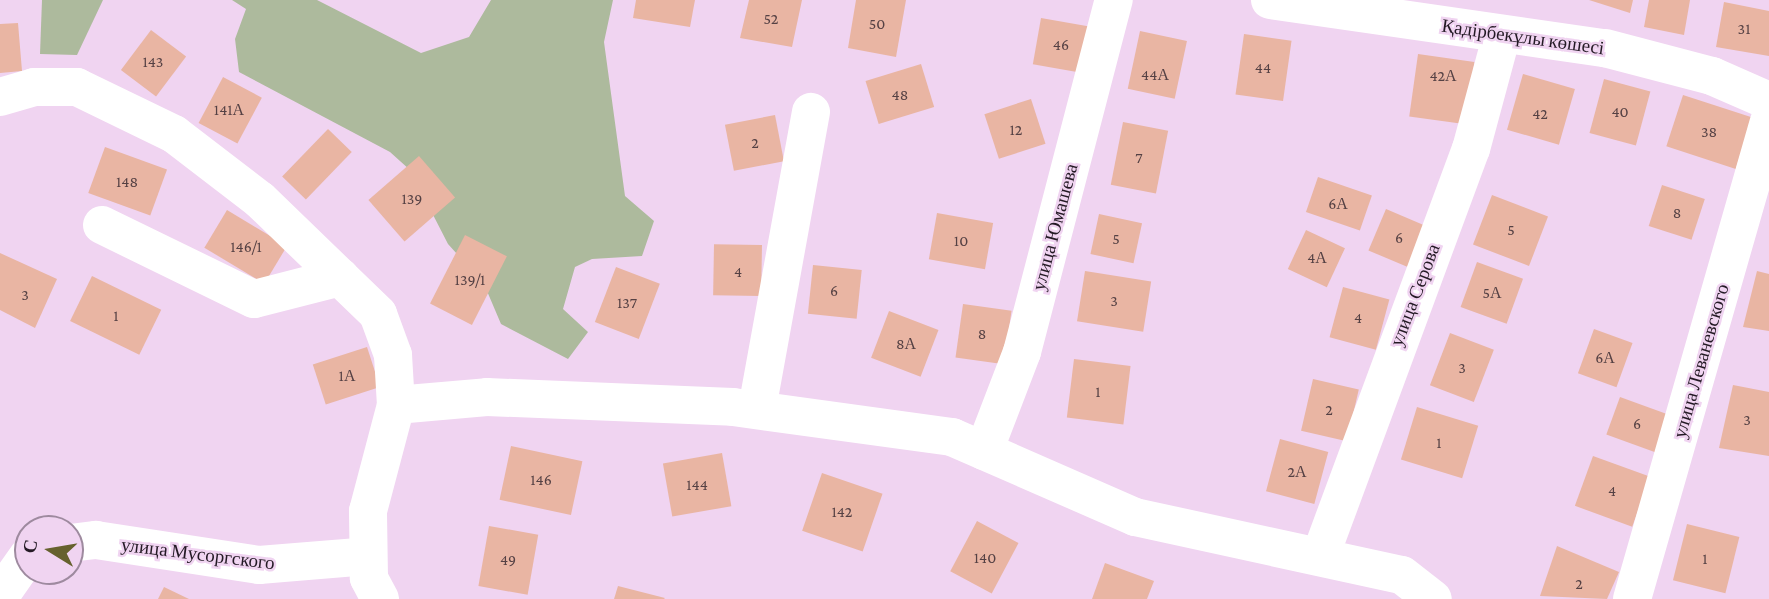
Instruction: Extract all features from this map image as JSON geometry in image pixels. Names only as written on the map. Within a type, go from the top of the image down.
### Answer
[{"type":"street","name":"улица Юмашева","points":[[984,451],[1022,352],[1114,0]]},
{"type":"street","name":"Қадірбекұлы көшесі","points":[[1270,0],[1329,4],[1502,34],[1605,48],[1712,76],[1769,101]]},
{"type":"street","name":"улица Серова","points":[[1321,554],[1471,149],[1502,34]]},
{"type":"street","points":[[0,97],[34,87],[77,88],[173,134],[260,200],[378,314],[394,355],[396,405],[368,511],[369,578],[380,599]]},
{"type":"street","points":[[757,409],[811,112]]},
{"type":"street","name":"улица Леваневского","points":[[1632,599],[1769,122]]},
{"type":"street","points":[[102,225],[254,299],[340,277]]},
{"type":"street","points":[[396,405],[487,397],[757,409],[952,437],[1135,517],[1321,554],[1402,575],[1433,599]]},
{"type":"street","name":"улица Мусоргского","points":[[84,542],[96,540],[258,565],[368,556]]},
{"type":"street","points":[[0,596],[14,576]]},
{"type":"green space","points":[[42,0],[103,0],[77,55],[40,54]]},
{"type":"green space","points":[[232,0],[317,0],[421,53],[469,37],[491,0],[613,0],[604,42],[625,196],[654,221],[642,256],[592,259],[575,267],[563,309],[588,332],[568,359],[501,324],[484,284],[448,244],[410,170],[390,152],[239,72],[235,39],[246,9]]},
{"type":"building","points":[[636,0],[695,0],[690,27],[633,18]]},
{"type":"building","points":[[749,0],[802,0],[792,47],[740,38]]},
{"type":"building","points":[[856,0],[906,0],[896,57],[848,48]]},
{"type":"building","points":[[1589,0],[1633,0],[1630,13]]},
{"type":"building","points":[[1649,0],[1690,0],[1684,35],[1644,27]]},
{"type":"building","points":[[1724,2],[1769,11],[1769,56],[1716,47]]},
{"type":"building","points":[[1041,18],[1092,27],[1084,73],[1033,64]]},
{"type":"building","points":[[18,23],[22,71],[0,73],[0,24]]},
{"type":"building","points":[[151,30],[186,56],[156,96],[121,70]]},
{"type":"building","points":[[1140,31],[1187,41],[1175,99],[1128,89]]},
{"type":"building","points":[[1244,34],[1292,41],[1283,101],[1236,94]]},
{"type":"building","points":[[1418,54],[1474,62],[1466,124],[1409,116]]},
{"type":"building","points":[[921,64],[934,107],[879,124],[866,81]]},
{"type":"building","points":[[1523,74],[1575,89],[1559,145],[1507,130]]},
{"type":"building","points":[[223,77],[262,98],[237,144],[199,123]]},
{"type":"building","points":[[1604,79],[1650,91],[1636,146],[1590,133]]},
{"type":"building","points":[[1683,95],[1752,118],[1736,169],[1666,146]]},
{"type":"building","points":[[1031,99],[1046,144],[999,159],[984,114]]},
{"type":"building","points":[[775,115],[784,161],[734,171],[725,125]]},
{"type":"building","points":[[1123,122],[1168,131],[1156,194],[1111,185]]},
{"type":"building","points":[[328,129],[352,152],[306,199],[282,176]]},
{"type":"building","points":[[105,147],[167,170],[150,216],[88,193]]},
{"type":"building","points":[[419,156],[455,198],[405,241],[368,200]]},
{"type":"building","points":[[1318,177],[1372,196],[1360,231],[1306,212]]},
{"type":"building","points":[[1662,185],[1705,199],[1692,240],[1649,226]]},
{"type":"building","points":[[1492,195],[1548,217],[1529,266],[1473,244]]},
{"type":"building","points":[[1386,209],[1427,226],[1409,268],[1368,250]]},
{"type":"building","points":[[227,210],[287,246],[264,284],[204,248]]},
{"type":"building","points":[[937,213],[993,223],[985,269],[929,259]]},
{"type":"building","points":[[1099,214],[1142,223],[1134,263],[1090,254]]},
{"type":"building","points":[[1306,230],[1345,248],[1327,287],[1288,269]]},
{"type":"building","points":[[465,235],[507,256],[472,325],[430,304]]},
{"type":"building","points":[[714,244],[762,245],[761,296],[713,295]]},
{"type":"building","points":[[0,253],[57,279],[35,328],[0,310]]},
{"type":"building","points":[[1477,262],[1523,279],[1507,324],[1461,307]]},
{"type":"building","points":[[813,265],[862,270],[857,319],[808,314]]},
{"type":"building","points":[[616,267],[660,284],[639,339],[595,322]]},
{"type":"building","points":[[1085,271],[1151,281],[1143,332],[1077,321]]},
{"type":"building","points":[[1757,271],[1769,274],[1769,331],[1743,327]]},
{"type":"building","points":[[92,276],[161,310],[139,355],[70,321]]},
{"type":"building","points":[[1343,287],[1389,299],[1376,350],[1330,337]]},
{"type":"building","points":[[963,304],[1012,311],[1004,364],[955,357]]},
{"type":"building","points":[[889,311],[938,330],[921,377],[871,358]]},
{"type":"building","points":[[1594,329],[1633,343],[1616,387],[1578,373]]},
{"type":"building","points":[[1450,333],[1494,350],[1474,402],[1430,385]]},
{"type":"building","points":[[367,347],[380,387],[326,405],[313,365]]},
{"type":"building","points":[[1074,359],[1131,366],[1123,425],[1067,418]]},
{"type":"building","points":[[1313,379],[1359,390],[1347,441],[1301,431]]},
{"type":"building","points":[[1733,385],[1769,392],[1769,456],[1719,448]]},
{"type":"building","points":[[1620,397],[1669,415],[1655,452],[1606,435]]},
{"type":"building","points":[[1417,407],[1478,426],[1462,478],[1401,460]]},
{"type":"building","points":[[1280,439],[1328,452],[1314,504],[1266,491]]},
{"type":"building","points":[[511,446],[582,461],[571,515],[500,500]]},
{"type":"building","points":[[722,453],[731,506],[672,517],[663,463]]},
{"type":"building","points":[[1593,456],[1650,477],[1632,527],[1575,506]]},
{"type":"building","points":[[822,473],[883,494],[863,552],[802,531]]},
{"type":"building","points":[[977,521],[1018,543],[992,593],[950,571]]},
{"type":"building","points":[[1687,524],[1739,537],[1725,593],[1673,580]]},
{"type":"building","points":[[489,526],[538,535],[528,595],[478,586]]},
{"type":"building","points":[[1557,546],[1619,572],[1607,599],[1540,596]]},
{"type":"building","points":[[1105,563],[1154,581],[1147,599],[1092,599]]},
{"type":"building","points":[[618,586],[665,598],[614,599]]},
{"type":"building","points":[[164,587],[189,599],[158,599]]}]
